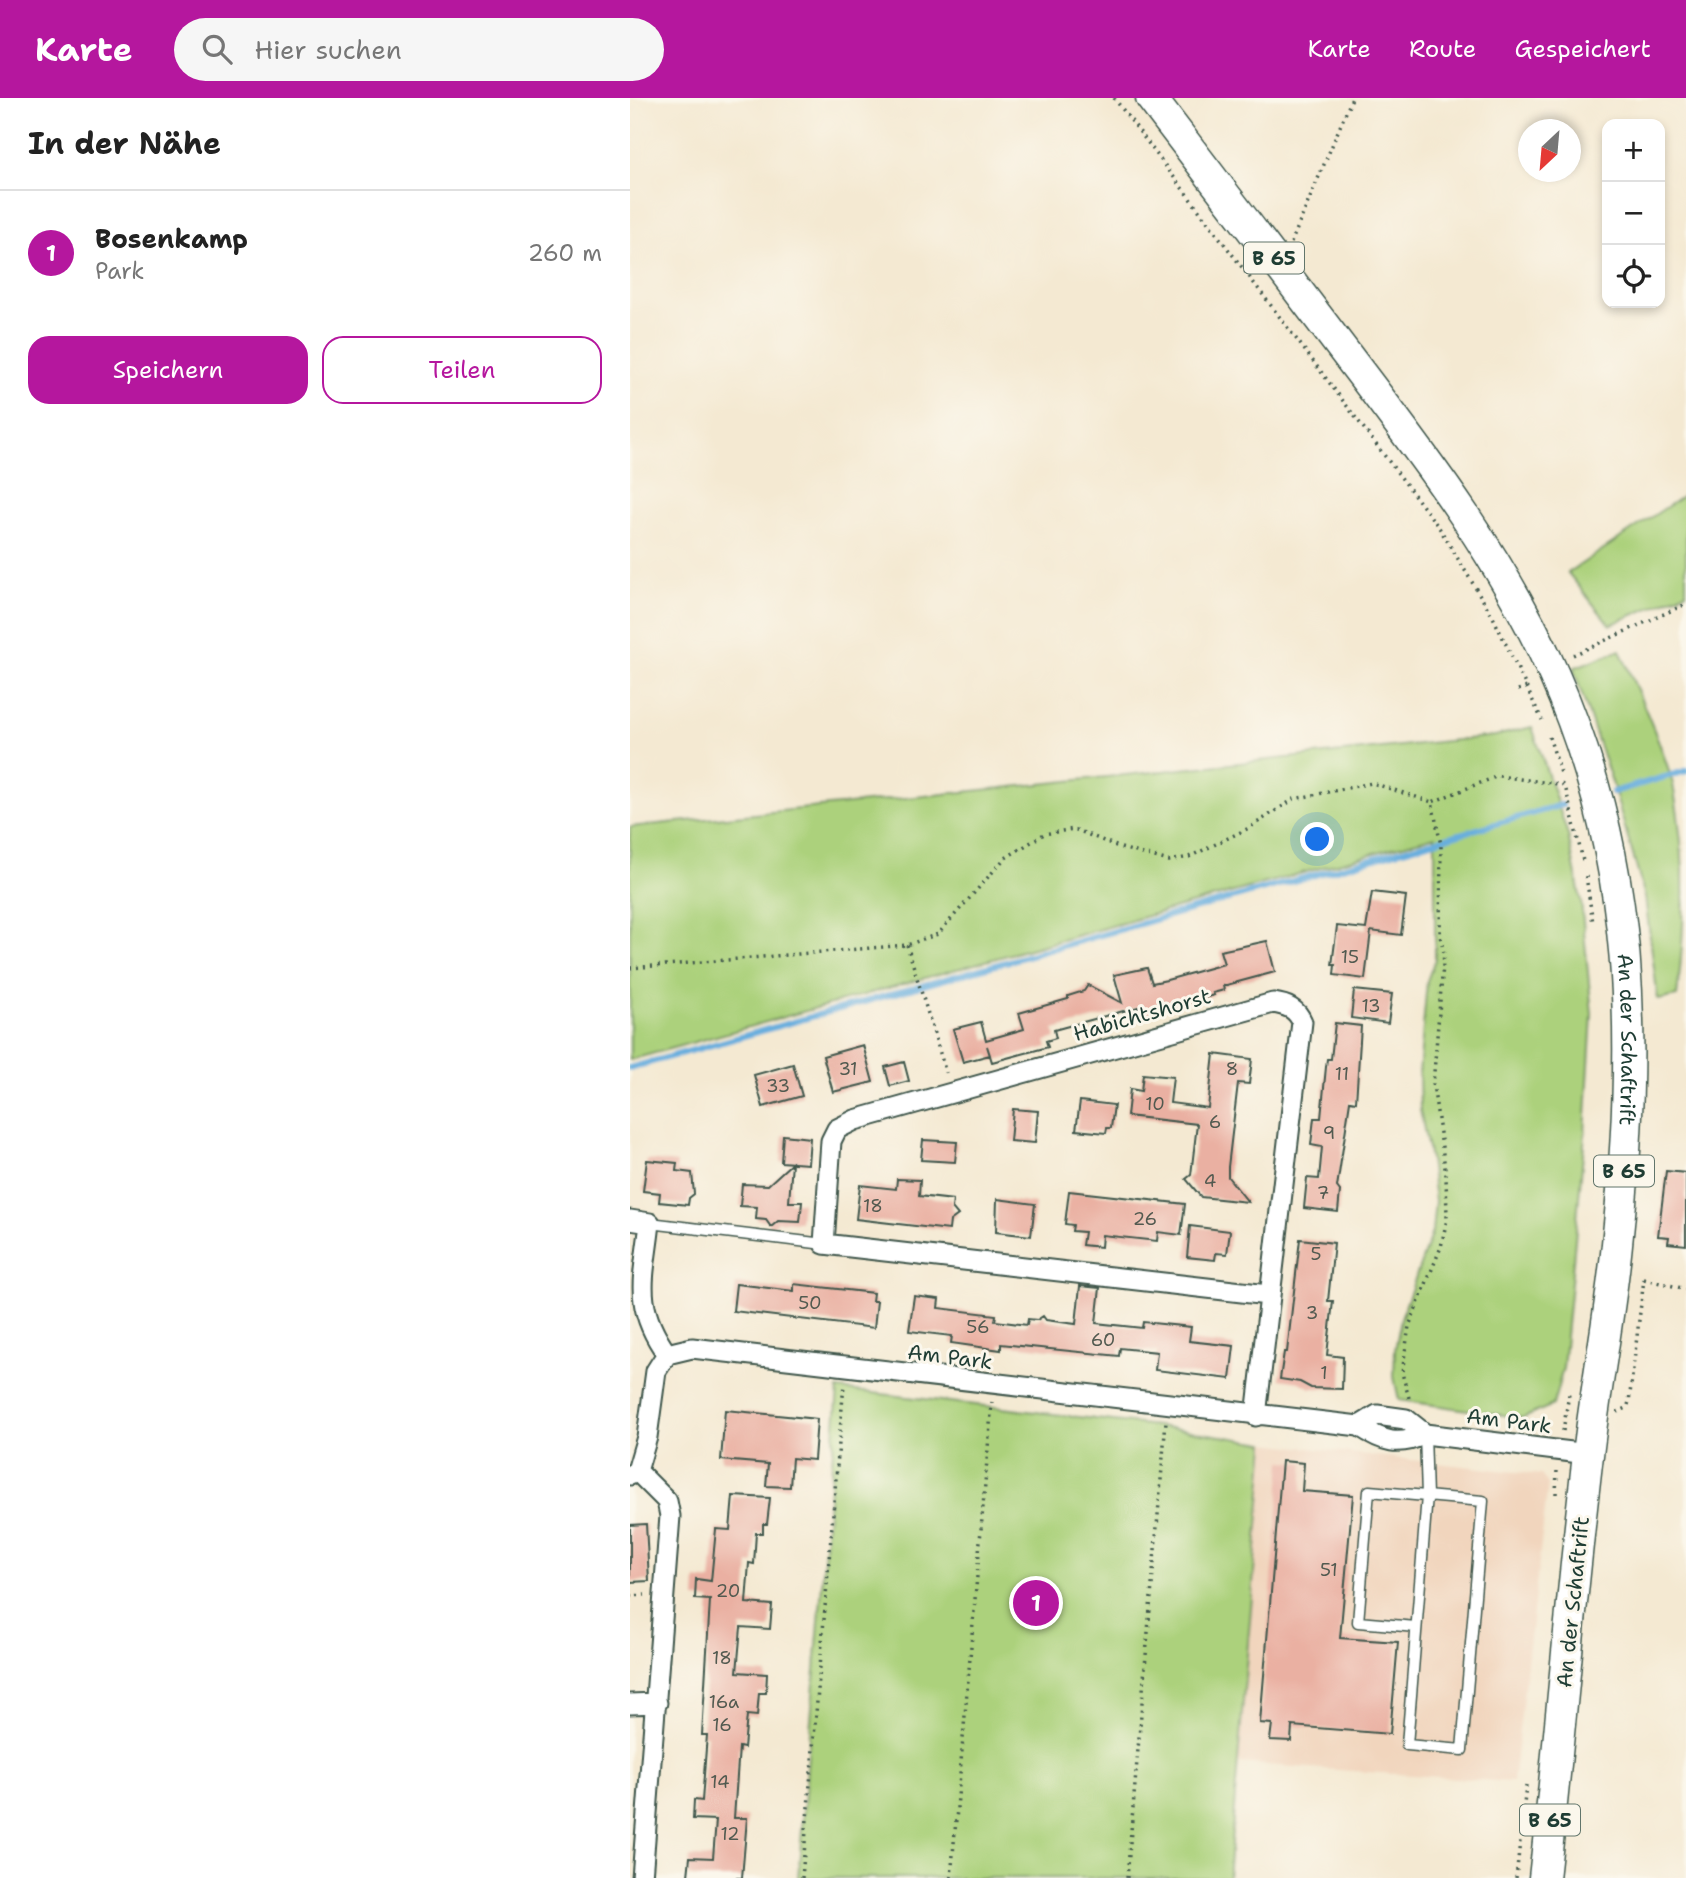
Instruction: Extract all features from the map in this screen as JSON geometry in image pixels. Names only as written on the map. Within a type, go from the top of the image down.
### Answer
[{"type":"main road","name":"B 65","points":[[1151,98],[1274,259]]},
{"type":"main road","name":"An der Schaftrift","points":[[1274,259],[1395,419],[1485,547],[1553,671],[1591,773],[1617,887],[1626,949],[1631,1018],[1629,1110],[1617,1249],[1588,1454],[1544,1878]]},
{"type":"street","name":"Habichtshorst","points":[[824,1244],[831,1141],[836,1129],[855,1120],[951,1092],[1273,1003],[1287,1005],[1299,1014],[1302,1022],[1268,1295],[1256,1416]]},
{"type":"street","points":[[630,1220],[650,1223],[642,1295],[645,1316],[667,1353],[656,1371],[647,1437],[634,1473],[667,1501],[670,1516],[642,1878]]},
{"type":"street","points":[[824,1244],[1268,1295]]},
{"type":"street","name":"Am Park","points":[[667,1353],[692,1348],[1359,1426],[1378,1439],[1408,1443],[1425,1434],[1588,1454]]},
{"type":"street","points":[[630,1704],[657,1703]]},
{"type":"lane","points":[[650,1223],[824,1244]]},
{"type":"lane","points":[[1416,1627],[1358,1622],[1369,1491],[1427,1496],[1483,1501],[1462,1750],[1406,1745],[1416,1627],[1427,1496],[1425,1434]]},
{"type":"path","points":[[1114,98],[1440,529],[1493,617],[1543,721]]},
{"type":"path","points":[[1274,259],[1290,245],[1301,227],[1352,98]]},
{"type":"path","points":[[1553,671],[1572,655],[1686,604]]},
{"type":"path","points":[[1548,733],[1565,785],[1586,870],[1594,931]]},
{"type":"path","points":[[630,968],[907,945],[938,934],[1004,859],[1044,834],[1074,829],[1121,848],[1169,861],[1189,857],[1249,828],[1294,799],[1373,783],[1432,802],[1498,776],[1565,785]]},
{"type":"path","points":[[1410,1405],[1402,1373],[1409,1326],[1441,1247],[1447,1219],[1446,1175],[1433,1084],[1444,953],[1440,936],[1441,845],[1432,802]]},
{"type":"path","points":[[907,945],[916,967],[951,1092]]},
{"type":"path","points":[[1651,1280],[1686,1289]]},
{"type":"path","points":[[802,1878],[843,1390]]},
{"type":"path","points":[[951,1878],[992,1405]]},
{"type":"path","points":[[1127,1878],[1165,1427]]},
{"type":"path","points":[[1516,1878],[1527,1778]]},
{"type":"shaded area","points":[[1265,1443],[1541,1475],[1548,1484],[1513,1782],[1238,1763]]},
{"type":"green space","points":[[1686,494],[1686,592],[1610,625],[1568,573]]},
{"type":"green space","points":[[1620,650],[1668,767],[1680,837],[1683,917],[1677,996],[1658,1000],[1645,897],[1612,782],[1573,668]]},
{"type":"green space","points":[[1532,727],[1568,835],[1581,901],[1592,1014],[1585,1133],[1563,1368],[1553,1405],[1523,1418],[1399,1400],[1394,1377],[1395,1350],[1401,1318],[1432,1232],[1435,1201],[1420,1110],[1419,1074],[1427,981],[1435,959],[1435,836],[630,1060],[630,827],[1495,736]]},
{"type":"green space","points":[[838,1389],[1165,1427],[1265,1443],[1228,1878],[798,1878]]},
{"type":"building","points":[[1372,892],[1406,896],[1401,935],[1371,931],[1365,979],[1334,975],[1335,965],[1332,965],[1337,926],[1366,929]]},
{"type":"building","points":[[1267,941],[1275,972],[1223,986],[1224,990],[1213,993],[1214,995],[1140,1016],[1138,1007],[1054,1030],[1056,1038],[1046,1041],[1048,1047],[992,1062],[990,1055],[963,1062],[953,1029],[981,1022],[986,1040],[1024,1029],[1019,1013],[1068,999],[1068,996],[1084,991],[1088,985],[1122,1003],[1114,975],[1147,968],[1152,983],[1167,980],[1224,964],[1220,951]]},
{"type":"building","points":[[1354,990],[1392,994],[1388,1023],[1351,1018]]},
{"type":"building","points":[[1335,1023],[1361,1026],[1356,1102],[1350,1101],[1337,1187],[1340,1191],[1338,1212],[1304,1208],[1307,1178],[1319,1179],[1322,1147],[1311,1145],[1314,1118],[1321,1118],[1327,1059],[1331,1059]]},
{"type":"building","points":[[863,1045],[873,1082],[833,1092],[823,1056]]},
{"type":"building","points":[[1214,1054],[1252,1059],[1249,1084],[1238,1083],[1228,1167],[1228,1177],[1248,1202],[1201,1197],[1186,1179],[1191,1175],[1197,1124],[1127,1116],[1130,1089],[1141,1091],[1143,1074],[1173,1077],[1170,1103],[1208,1108]]},
{"type":"building","points":[[904,1062],[909,1081],[890,1086],[885,1067]]},
{"type":"building","points":[[793,1064],[802,1096],[763,1107],[754,1075]]},
{"type":"building","points":[[1080,1101],[1114,1105],[1111,1128],[1107,1128],[1106,1133],[1076,1130]]},
{"type":"building","points":[[1013,1109],[1038,1111],[1035,1143],[1010,1141]]},
{"type":"building","points":[[783,1135],[810,1138],[808,1164],[781,1162]]},
{"type":"building","points":[[923,1140],[957,1142],[955,1162],[921,1160]]},
{"type":"building","points":[[647,1160],[677,1163],[676,1171],[692,1173],[694,1194],[689,1198],[688,1205],[659,1202],[660,1193],[643,1191]]},
{"type":"building","points":[[792,1163],[789,1202],[802,1202],[800,1222],[778,1221],[771,1227],[766,1220],[756,1219],[757,1207],[740,1206],[742,1184],[768,1185]]},
{"type":"building","points":[[1666,1171],[1686,1173],[1686,1245],[1668,1243],[1669,1237],[1658,1236]]},
{"type":"building","points":[[897,1179],[920,1180],[919,1196],[953,1200],[952,1208],[958,1215],[950,1221],[949,1230],[856,1219],[860,1185],[896,1189]]},
{"type":"building","points":[[1069,1191],[1185,1204],[1181,1235],[1158,1232],[1157,1241],[1102,1235],[1101,1247],[1082,1245],[1084,1232],[1072,1231],[1073,1225],[1065,1224]]},
{"type":"building","points":[[997,1199],[1035,1204],[1031,1236],[996,1232]]},
{"type":"building","points":[[1190,1226],[1230,1231],[1227,1254],[1216,1253],[1215,1260],[1187,1257]]},
{"type":"building","points":[[1300,1239],[1334,1243],[1328,1301],[1333,1301],[1327,1355],[1343,1357],[1342,1389],[1311,1388],[1300,1382],[1280,1379],[1284,1352],[1287,1352]]},
{"type":"building","points":[[736,1284],[794,1291],[794,1284],[873,1293],[872,1301],[877,1301],[874,1328],[733,1311]]},
{"type":"building","points":[[1080,1286],[1100,1288],[1096,1323],[1142,1328],[1143,1322],[1191,1327],[1189,1341],[1234,1346],[1230,1379],[1155,1370],[1157,1352],[1120,1348],[1119,1356],[1001,1344],[1001,1350],[951,1343],[952,1336],[909,1331],[914,1296],[939,1299],[938,1308],[996,1315],[995,1321],[1027,1325],[1028,1319],[1037,1320],[1043,1316],[1046,1320],[1076,1324]]},
{"type":"building","points":[[725,1410],[817,1419],[814,1460],[792,1458],[790,1487],[766,1486],[768,1464],[721,1460]]},
{"type":"building","points":[[1282,1461],[1304,1463],[1302,1491],[1353,1495],[1340,1638],[1398,1642],[1390,1734],[1292,1726],[1291,1741],[1270,1740],[1272,1724],[1260,1723]]},
{"type":"building","points":[[733,1496],[770,1498],[767,1524],[763,1524],[763,1533],[756,1533],[754,1564],[749,1563],[746,1603],[772,1605],[770,1629],[741,1627],[737,1672],[767,1674],[766,1693],[759,1693],[757,1716],[747,1715],[744,1748],[739,1747],[734,1818],[747,1818],[742,1878],[702,1878],[688,1876],[690,1857],[713,1858],[716,1820],[693,1819],[694,1800],[702,1801],[707,1735],[702,1735],[710,1600],[695,1599],[696,1579],[711,1581],[716,1529],[730,1530]]},
{"type":"building","points":[[646,1524],[649,1581],[630,1582],[630,1525]]},
{"type":"waterway","points":[[1613,792],[1686,771]]},
{"type":"waterway","points":[[630,1068],[1562,805]]},
{"type":"place","name":"Bosenkamp","points":[[1036,1603]]}]
